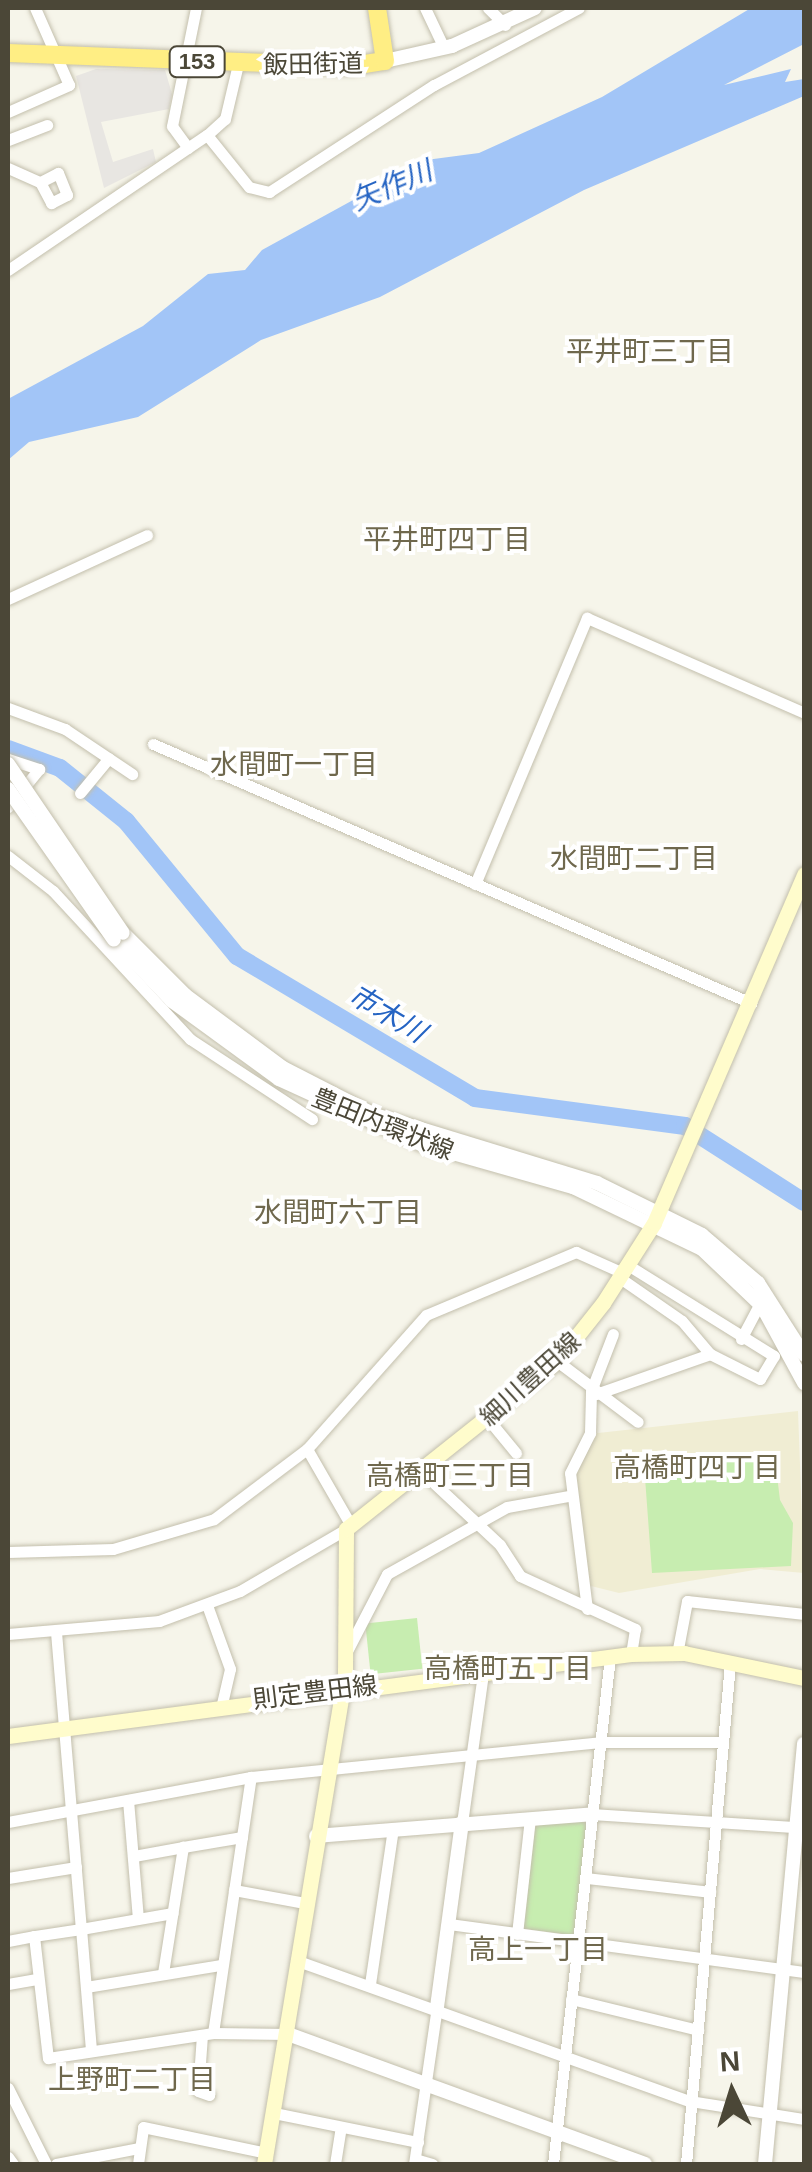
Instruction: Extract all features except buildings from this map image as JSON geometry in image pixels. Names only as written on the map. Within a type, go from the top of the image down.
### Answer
[{"type":"highway","name":"飯田街道","points":[[8,54],[238,64],[385,61],[377,8]]},
{"type":"main road","name":"細川豊田線","points":[[348,1526],[558,1361],[624,1272],[657,1216],[688,1148],[804,874]]},
{"type":"main road","points":[[265,2159],[343,1688],[348,1526]]},
{"type":"main road","name":"則定豊田線","points":[[8,1736],[343,1688],[632,1654],[676,1654],[804,1680]]},
{"type":"main road","name":"則定豊田線","points":[[8,1744],[64,1727]]},
{"type":"street","points":[[8,112],[69,85],[35,8]]},
{"type":"street","points":[[188,148],[172,126],[180,61],[196,8]]},
{"type":"street","points":[[425,8],[444,48]]},
{"type":"street","points":[[488,8],[505,25]]},
{"type":"street","points":[[385,61],[444,48],[505,25],[535,8]]},
{"type":"street","points":[[207,136],[249,188],[269,192],[434,85],[579,8]]},
{"type":"street","points":[[8,270],[207,136],[224,119],[238,64]]},
{"type":"street","points":[[8,140],[47,124]]},
{"type":"street","points":[[8,168],[40,182]]},
{"type":"street","points":[[8,599],[147,535]]},
{"type":"street","points":[[475,884],[587,618],[804,713]]},
{"type":"street","points":[[8,708],[109,758],[132,774]]},
{"type":"street","points":[[153,744],[751,1003]]},
{"type":"street","points":[[80,793],[109,758]]},
{"type":"street","points":[[8,762],[39,769],[8,807]]},
{"type":"street","name":"豊田内環状線","points":[[8,762],[118,937]]},
{"type":"street","name":"豊田内環状線","points":[[8,789],[118,937],[172,1001],[279,1079],[422,1144],[573,1187],[657,1216],[758,1283],[804,1354]]},
{"type":"street","points":[[8,856],[53,891],[190,1038],[312,1119]]},
{"type":"street","name":"豊田内環状線","points":[[657,1216],[716,1259],[760,1304],[804,1383]]},
{"type":"street","points":[[8,1552],[114,1549],[188,1529],[307,1449],[426,1316],[576,1252],[624,1272],[774,1356],[760,1379],[710,1354],[682,1321],[624,1272]]},
{"type":"street","points":[[742,1339],[760,1304]]},
{"type":"street","points":[[588,1610],[569,1496],[572,1466],[590,1431],[594,1392],[613,1334]]},
{"type":"street","points":[[594,1392],[710,1354]]},
{"type":"street","points":[[558,1361],[638,1422]]},
{"type":"street","points":[[488,1419],[516,1454]]},
{"type":"street","points":[[8,1634],[139,1625],[207,1606],[348,1526],[307,1449]]},
{"type":"street","points":[[421,1471],[480,1524],[520,1576],[634,1630],[632,1654]]},
{"type":"street","points":[[345,1654],[387,1574],[523,1501],[569,1496]]},
{"type":"street","points":[[676,1654],[686,1601],[804,1614]]},
{"type":"street","points":[[207,1606],[230,1669],[222,1704]]},
{"type":"street","points":[[56,1632],[91,2050]]},
{"type":"street","points":[[552,2164],[610,1657]]},
{"type":"street","points":[[686,2164],[730,1664]]},
{"type":"street","points":[[804,1666],[804,1680]]},
{"type":"street","points":[[432,2164],[414,2162],[428,2085],[483,1673]]},
{"type":"street","points":[[8,1822],[330,1764],[600,1742],[723,1742]]},
{"type":"street","points":[[765,2164],[782,1969],[800,1828],[804,1744]]},
{"type":"street","points":[[209,2096],[198,2091],[251,1777]]},
{"type":"street","points":[[128,1800],[138,1918]]},
{"type":"street","points":[[316,1836],[593,1814],[800,1828]]},
{"type":"street","points":[[518,1934],[530,1819]]},
{"type":"street","points":[[370,1984],[393,1830]]},
{"type":"street","points":[[134,1856],[242,1838]]},
{"type":"street","points":[[163,1973],[183,1848]]},
{"type":"street","points":[[8,1878],[76,1867]]},
{"type":"street","points":[[586,1878],[710,1892]]},
{"type":"street","points":[[234,1890],[305,1903]]},
{"type":"street","points":[[8,1941],[173,1913]]},
{"type":"street","points":[[449,1924],[804,1972]]},
{"type":"street","points":[[34,1936],[50,2060],[91,2050],[208,2034],[288,2034],[644,2164]]},
{"type":"street","points":[[298,1961],[436,2007],[690,2101],[804,2119]]},
{"type":"street","points":[[86,1987],[221,1965]]},
{"type":"street","points":[[8,1984],[37,1979]]},
{"type":"street","points":[[572,1999],[698,2030]]},
{"type":"street","points":[[8,2088],[46,2164]]},
{"type":"street","points":[[274,2113],[418,2142]]},
{"type":"street","points":[[138,2164],[143,2127],[265,2159]]},
{"type":"street","points":[[335,2164],[341,2127]]},
{"type":"street","points":[[56,2164],[139,2148]]},
{"type":"street","points":[[8,2156],[12,2164]]},
{"type":"shaded area","points":[[96,69],[165,70],[172,94],[169,109],[101,122],[113,162],[153,149],[156,162],[104,188],[76,76]]},
{"type":"shaded area","points":[[798,1411],[804,1573],[760,1569],[619,1593],[587,1585],[575,1459],[589,1434]]},
{"type":"green space","points":[[774,1451],[780,1500],[793,1523],[791,1566],[652,1573],[644,1464]]},
{"type":"green space","points":[[417,1618],[422,1669],[371,1674],[365,1623]]},
{"type":"green space","points":[[534,1813],[588,1820],[574,1935],[520,1929]]},
{"type":"water","name":"矢作川","points":[[751,8],[804,8],[804,44],[724,85],[791,69],[785,82],[804,79],[804,96],[584,190],[380,297],[261,340],[138,417],[29,442],[8,460],[8,399],[143,326],[208,274],[245,270],[262,250],[426,160],[479,153],[602,97]]},
{"type":"waterway","name":"市木川","points":[[8,749],[60,768],[126,821],[237,956],[475,1098],[685,1126],[804,1202]]},
{"type":"district","name":"平井町三丁目","points":[[650,352]]},
{"type":"district","name":"平井町四丁目","points":[[447,540]]},
{"type":"district","name":"水間町一丁目","points":[[294,765]]},
{"type":"district","name":"水間町二丁目","points":[[634,859]]},
{"type":"district","name":"水間町六丁目","points":[[338,1213]]},
{"type":"district","name":"高橋町四丁目","points":[[697,1468]]},
{"type":"district","name":"高橋町三丁目","points":[[450,1476]]},
{"type":"district","name":"高橋町五丁目","points":[[508,1669]]},
{"type":"district","name":"高上一丁目","points":[[538,1950]]},
{"type":"district","name":"上野町二丁目","points":[[132,2080]]}]
